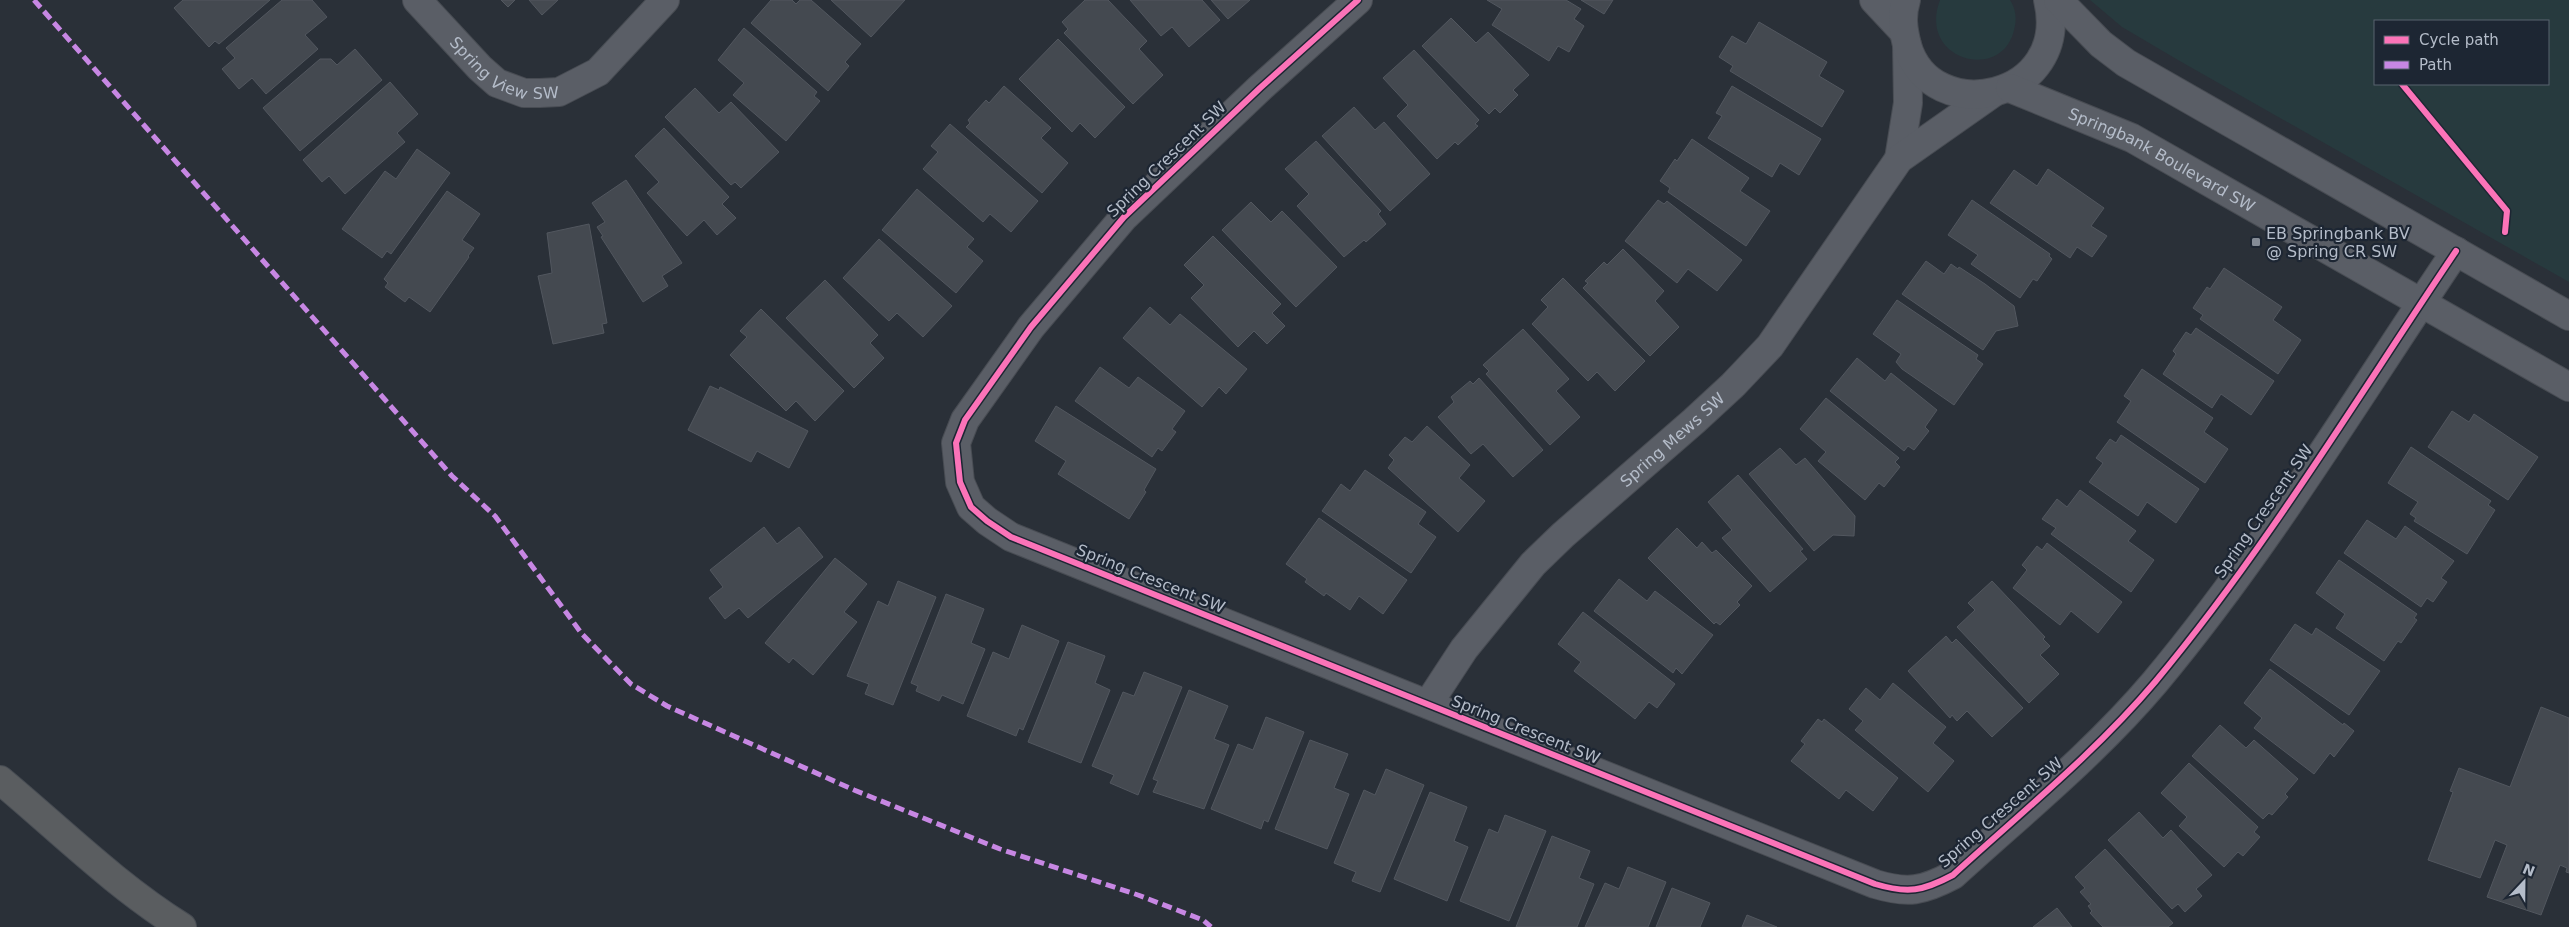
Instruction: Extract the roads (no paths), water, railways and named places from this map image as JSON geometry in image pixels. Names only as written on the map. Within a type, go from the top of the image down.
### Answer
[{"type":"highway","points":[[0,780],[101,868],[157,912],[182,927]]},
{"type":"street","name":"Spring View SW","points":[[417,0],[480,68],[497,83],[524,93],[540,93],[559,92],[598,72],[665,0]]},
{"type":"street","name":"Spring Crescent SW","points":[[1358,0],[1260,88],[1124,217],[1031,327],[965,420],[956,443],[960,482],[971,507],[987,521],[1011,537],[1875,884],[1897,890],[1911,891],[1932,886],[1953,874],[2105,737],[2154,682],[2262,541],[2456,252]]},
{"type":"street","points":[[1874,0],[1905,38],[1910,54],[1923,72],[1942,86],[1964,94],[2001,90]]},
{"type":"street","name":"Spring Mews SW","points":[[1899,158],[1908,104],[1903,9],[1906,0]]},
{"type":"street","name":"Spring Mews SW","points":[[1428,704],[1464,649],[1533,564],[1563,535],[1700,415],[1770,346],[1899,158],[2001,90],[2026,76],[2036,66],[2049,42],[2052,22],[2048,0]]},
{"type":"street","points":[[2058,0],[2101,44],[2126,63],[2569,316]]},
{"type":"street","name":"Springbank Boulevard SW","points":[[2001,90],[2132,138],[2569,387]]},
{"type":"place","name":"EB Springbank BV @ Spring CR SW","points":[[2256,242]]}]
